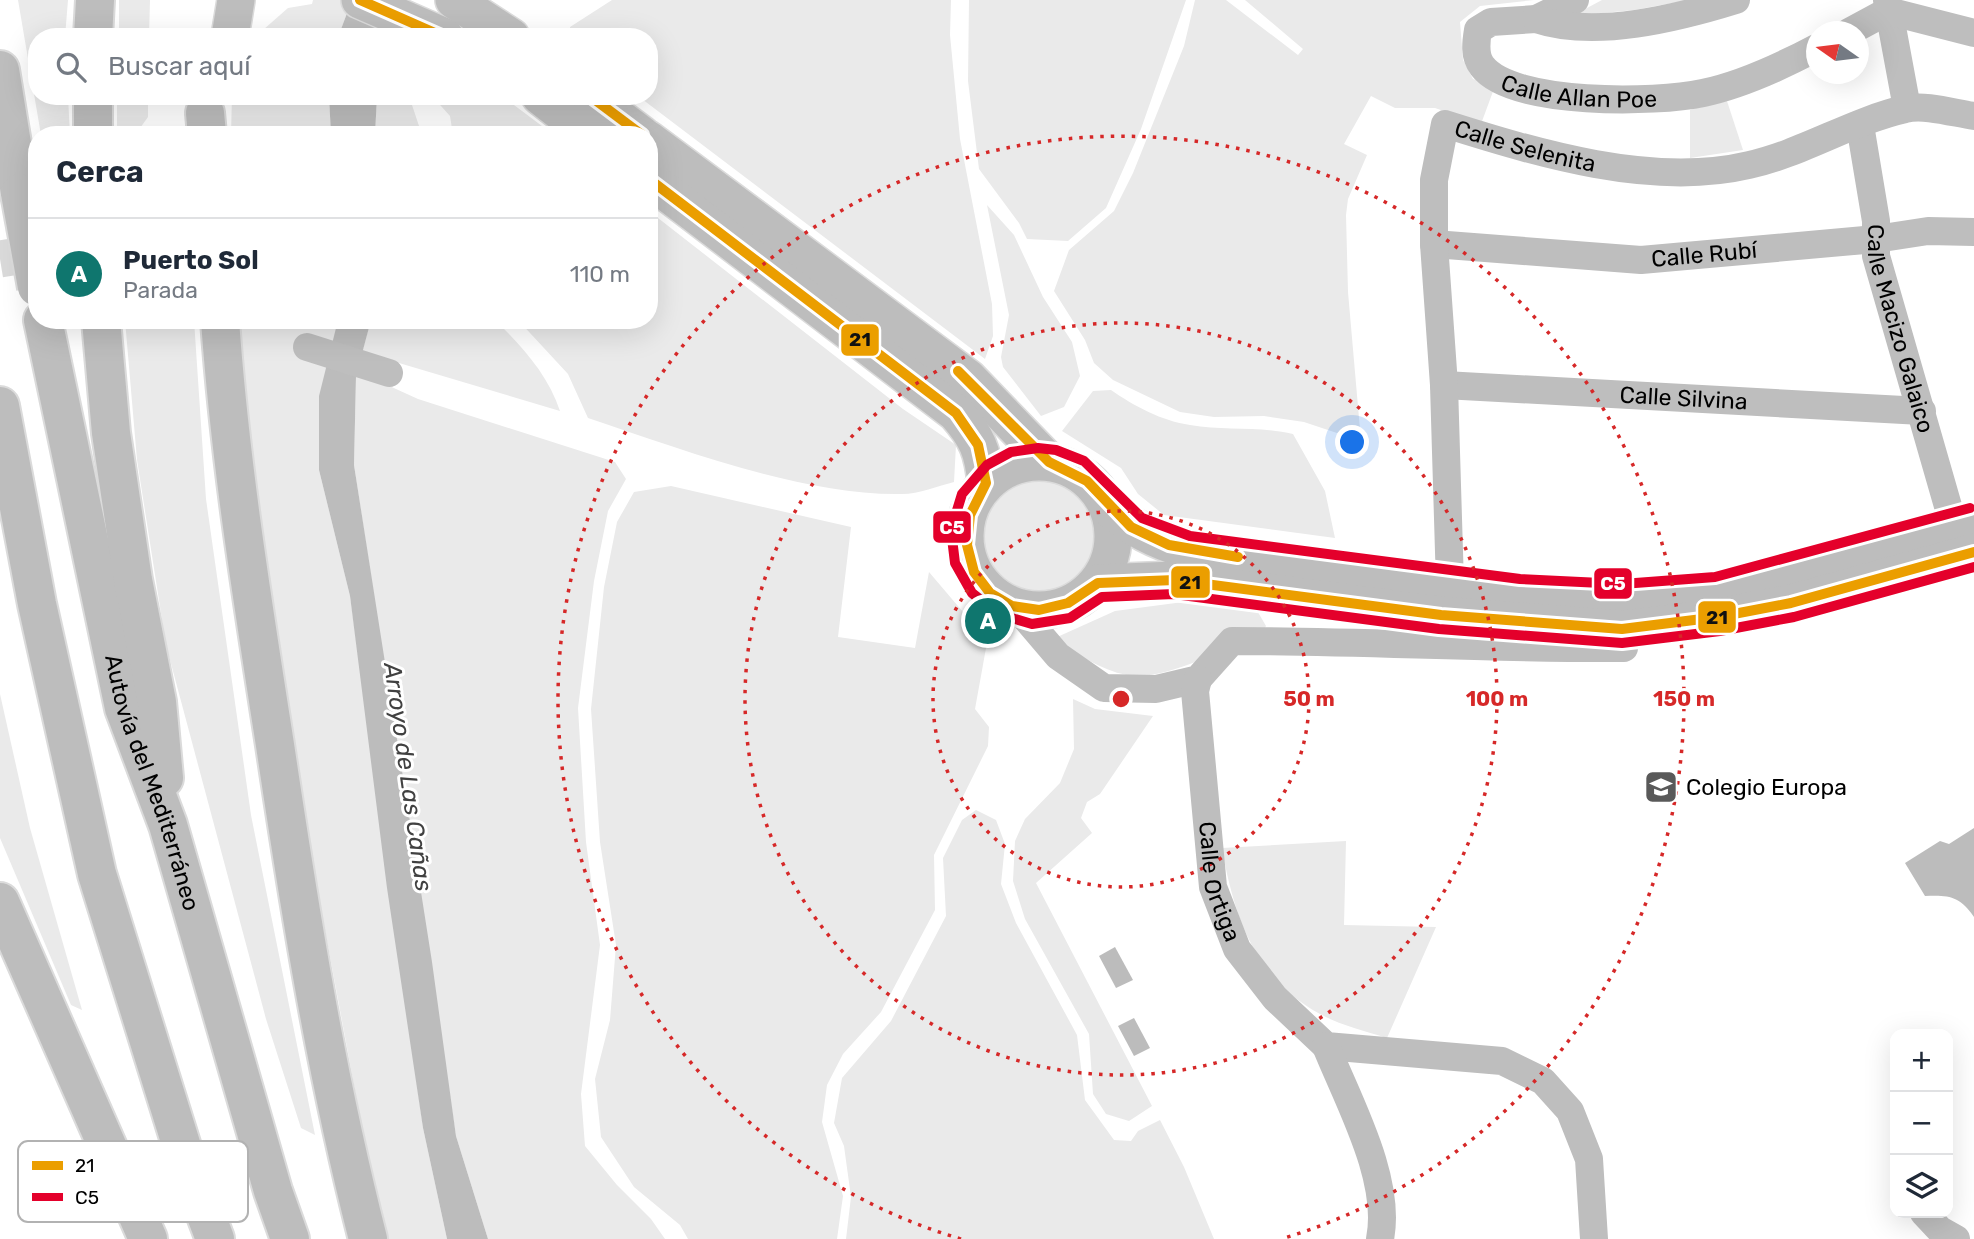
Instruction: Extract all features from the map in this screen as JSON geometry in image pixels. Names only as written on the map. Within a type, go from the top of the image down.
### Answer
[{"type":"highway","points":[[93,28],[95,0]]},
{"type":"highway","points":[[0,69],[28,237]]},
{"type":"highway","points":[[93,105],[93,126]]},
{"type":"highway","name":"Autovía del Mediterráneo","points":[[45,329],[124,708],[168,825],[273,1191],[290,1239]]},
{"type":"highway","points":[[102,329],[111,433],[129,553],[158,702],[168,825]]},
{"type":"highway","points":[[221,329],[253,606],[305,942],[337,1119],[368,1239]]},
{"type":"highway","points":[[0,406],[37,604],[97,874]]},
{"type":"highway","points":[[0,528],[97,874],[180,1141]]},
{"type":"highway","points":[[0,902],[105,1141]]},
{"type":"highway","points":[[141,1222],[148,1239]]},
{"type":"highway","points":[[209,1222],[215,1239]]},
{"type":"main road","points":[[360,0],[427,28]]},
{"type":"main road","points":[[454,0],[497,28]]},
{"type":"main road","points":[[552,105],[578,126]]},
{"type":"main road","points":[[602,105],[630,126]]},
{"type":"main road","points":[[658,147],[968,378],[1049,462]]},
{"type":"main road","points":[[658,187],[956,413],[974,434],[984,460],[986,483]]},
{"type":"main road","points":[[1108,507],[1114,547],[1098,583],[1082,598],[1062,608],[1040,612],[1018,609],[999,600],[978,579],[966,553],[965,523],[973,502],[986,483],[1015,465],[1049,462],[1068,467],[1085,477],[1108,507],[1131,527],[1153,540],[1186,550],[1519,593],[1622,598],[1717,591],[1967,533]]},
{"type":"main road","points":[[1098,583],[1175,580],[1441,615],[1622,629],[1718,617],[1791,603],[1967,533]]},
{"type":"main road","points":[[1623,648],[1717,639],[1791,626],[1974,573]]},
{"type":"street","name":"Calle Allan Poe","points":[[1574,0],[1536,19],[1491,22],[1478,30],[1475,45],[1481,65],[1499,80],[1524,90],[1565,97],[1637,99],[1703,93],[1785,64],[1806,53]]},
{"type":"street","points":[[1536,19],[1560,27],[1609,26],[1688,15],[1736,0]]},
{"type":"street","points":[[1865,21],[1887,6]]},
{"type":"street","points":[[1887,6],[1974,33]]},
{"type":"street","points":[[1887,6],[1907,108]]},
{"type":"street","name":"Calle Selenita","points":[[1450,584],[1444,385],[1434,244],[1434,180],[1445,124],[1538,153],[1582,163],[1698,171],[1749,165],[1907,108],[1974,116]]},
{"type":"street","name":"Calle Macizo Galaico","points":[[1860,125],[1877,239],[1876,256],[1922,411],[1967,533]]},
{"type":"street","name":"Calle Rubí","points":[[1434,244],[1641,260],[1877,239],[1928,231],[1974,232]]},
{"type":"street","points":[[307,347],[388,373]]},
{"type":"street","name":"Calle Silvina","points":[[1444,385],[1922,411]]},
{"type":"street","points":[[1018,609],[1058,656],[1104,688],[1156,689],[1198,679],[1232,640],[1336,641],[1517,649],[1623,648]]},
{"type":"street","name":"Calle Ortiga","points":[[1198,679],[1195,691],[1213,887],[1237,949],[1275,998],[1326,1046],[1374,1168],[1381,1198],[1380,1239]]},
{"type":"street","points":[[1326,1046],[1502,1061],[1543,1081],[1570,1111],[1589,1159],[1594,1239]]},
{"type":"street","points":[[1929,1218],[1940,1230],[1956,1239]]},
{"type":"shaded area","points":[[18,0],[68,0],[66,28],[28,28],[28,59]]},
{"type":"shaded area","points":[[119,0],[150,0],[149,28],[119,28]]},
{"type":"shaded area","points":[[313,0],[352,0],[341,28],[265,28],[288,8],[312,4]]},
{"type":"shaded area","points":[[352,0],[400,0],[386,28],[341,28]]},
{"type":"shaded area","points":[[612,0],[951,0],[950,35],[960,139],[992,304],[993,336],[985,359],[650,105],[658,105],[658,28],[570,27]]},
{"type":"shaded area","points":[[969,0],[1186,0],[1141,129],[1106,208],[1068,241],[1027,239],[1019,223],[979,169],[968,81]]},
{"type":"shaded area","points":[[1195,0],[1226,0],[1298,55],[1303,49],[1245,0],[1534,0],[1480,6],[1460,22],[1463,60],[1473,79],[1495,86],[1481,124],[1435,108],[1395,108],[1371,96],[1344,144],[1367,155],[1348,199],[1346,215],[1348,292],[1361,441],[1304,422],[1264,416],[1214,417],[1180,412],[1113,380],[1094,363],[1085,340],[1054,291],[1069,250],[1114,211],[1133,173],[1184,46]]},
{"type":"shaded area","points":[[1602,0],[1689,0],[1634,10],[1572,16]]},
{"type":"shaded area","points":[[1726,98],[1743,150],[1690,158],[1690,110]]},
{"type":"shaded area","points":[[36,105],[68,105],[70,126],[39,126]]},
{"type":"shaded area","points":[[117,105],[148,105],[148,117],[142,126],[117,126]]},
{"type":"shaded area","points":[[232,105],[329,105],[331,126],[231,126]]},
{"type":"shaded area","points":[[329,105],[377,105],[375,126],[331,126]]},
{"type":"shaded area","points":[[377,105],[412,105],[419,126],[375,126]]},
{"type":"shaded area","points":[[440,105],[514,105],[542,126],[452,126],[450,116]]},
{"type":"shaded area","points":[[987,205],[1014,235],[1043,297],[1072,342],[1080,376],[1064,407],[1041,416],[1003,367],[1001,357],[1009,315]]},
{"type":"shaded area","points":[[658,218],[903,409],[956,445],[954,482],[908,494],[864,493],[784,479],[743,468],[588,418],[568,374],[526,329],[658,329]]},
{"type":"shaded area","points":[[126,329],[195,329],[206,499],[251,815],[315,1135],[301,1128],[266,1019],[166,645],[137,460]]},
{"type":"shaded area","points":[[233,329],[337,329],[319,470],[350,596],[423,1128],[447,1239],[385,1239],[381,1229],[301,802]]},
{"type":"shaded area","points":[[336,329],[369,329],[356,376],[354,465],[432,962],[456,1136],[488,1239],[447,1239],[423,1128],[387,888],[350,596],[319,470],[319,396]]},
{"type":"shaded area","points":[[368,329],[504,329],[534,362],[549,385],[560,411],[362,352]]},
{"type":"shaded area","points":[[356,376],[374,379],[418,399],[615,462],[626,479],[608,511],[594,581],[578,708],[586,842],[600,945],[581,1094],[585,1146],[617,1185],[651,1219],[665,1239],[488,1239],[456,1136],[354,465]]},
{"type":"shaded area","points":[[1111,390],[1149,412],[1180,423],[1293,434],[1325,491],[1335,538],[1164,515],[1138,494],[1121,468],[1062,431],[1093,391]]},
{"type":"shaded area","points":[[1038,480],[1060,484],[1078,497],[1091,515],[1095,537],[1091,559],[1078,577],[1060,590],[1038,594],[1016,590],[998,577],[985,559],[981,537],[985,515],[998,497],[1016,484]]},
{"type":"shaded area","points":[[671,486],[851,527],[838,637],[915,648],[929,572],[963,612],[990,626],[975,709],[989,727],[988,746],[934,855],[935,910],[881,1012],[843,1054],[827,1085],[822,1122],[843,1196],[837,1239],[688,1239],[680,1225],[634,1187],[601,1137],[595,1079],[610,1020],[616,945],[600,842],[591,709],[604,587],[617,522],[634,492]]},
{"type":"shaded area","points":[[1206,599],[1255,607],[1266,626],[1261,635],[1213,655],[1176,669],[1142,676],[1117,673],[1098,665],[1055,638],[1115,611]]},
{"type":"shaded area","points":[[0,694],[30,828],[82,1010],[71,1005],[0,838]]},
{"type":"shaded area","points":[[1073,699],[1095,709],[1153,716],[1100,794],[1087,802],[1081,818],[1092,833],[1036,883],[1152,1106],[1129,1121],[1106,1114],[1093,1094],[1089,1034],[1025,919],[1013,881],[1015,841],[1025,819],[1060,783],[1074,749]]},
{"type":"shaded area","points":[[976,810],[996,820],[1005,844],[1001,884],[1016,923],[1077,1035],[1085,1100],[1114,1140],[1131,1141],[1138,1131],[1160,1120],[1184,1167],[1214,1239],[846,1239],[851,1197],[844,1146],[834,1123],[842,1078],[891,1021],[946,916],[943,858],[962,820]]},
{"type":"shaded area","points":[[1974,828],[1974,917],[1964,905],[1953,898],[1925,896],[1905,863],[1940,841],[1949,844]]},
{"type":"shaded area","points":[[1346,841],[1344,925],[1436,927],[1387,1038],[1344,1025],[1320,1014],[1298,1000],[1279,983],[1251,944],[1241,922],[1222,848]]},
{"type":"shaded area","points":[[1115,947],[1133,980],[1116,988],[1099,956]]},
{"type":"shaded area","points":[[1134,1018],[1150,1048],[1134,1056],[1118,1026]]},
{"type":"tunnel","points":[[0,259],[28,254]]},
{"type":"transit line","name":"21","points":[[360,0],[424,28]]},
{"type":"transit line","name":"21","points":[[602,105],[630,126]]},
{"type":"transit line","name":"21","points":[[658,186],[956,413],[978,445],[986,483],[970,515],[967,545],[974,572],[990,593],[1012,606],[1039,610],[1068,603],[1098,583],[1175,580],[1441,615],[1622,629],[1718,617],[1791,603],[1974,552]]},
{"type":"transit line","name":"21","points":[[958,371],[1049,462],[1087,481],[1131,527],[1169,545],[1238,557]]},
{"type":"transit line","name":"C5","points":[[1970,508],[1715,577],[1622,584],[1520,579],[1190,536],[1142,518],[1084,461],[1056,450],[1038,448],[1011,452],[987,465],[962,494],[951,530],[955,563],[972,593],[998,614],[1032,624],[1070,618],[1102,597],[1174,594],[1439,629],[1622,643],[1720,631],[1794,617],[1974,567]]},
{"type":"place","name":"Puerto Sol","points":[[988,621]]},
{"type":"place","name":"Colegio Europa","points":[[1661,787]]},
{"type":"water label","name":"Arroyo de Las Cañas","points":[[408,777]]}]
